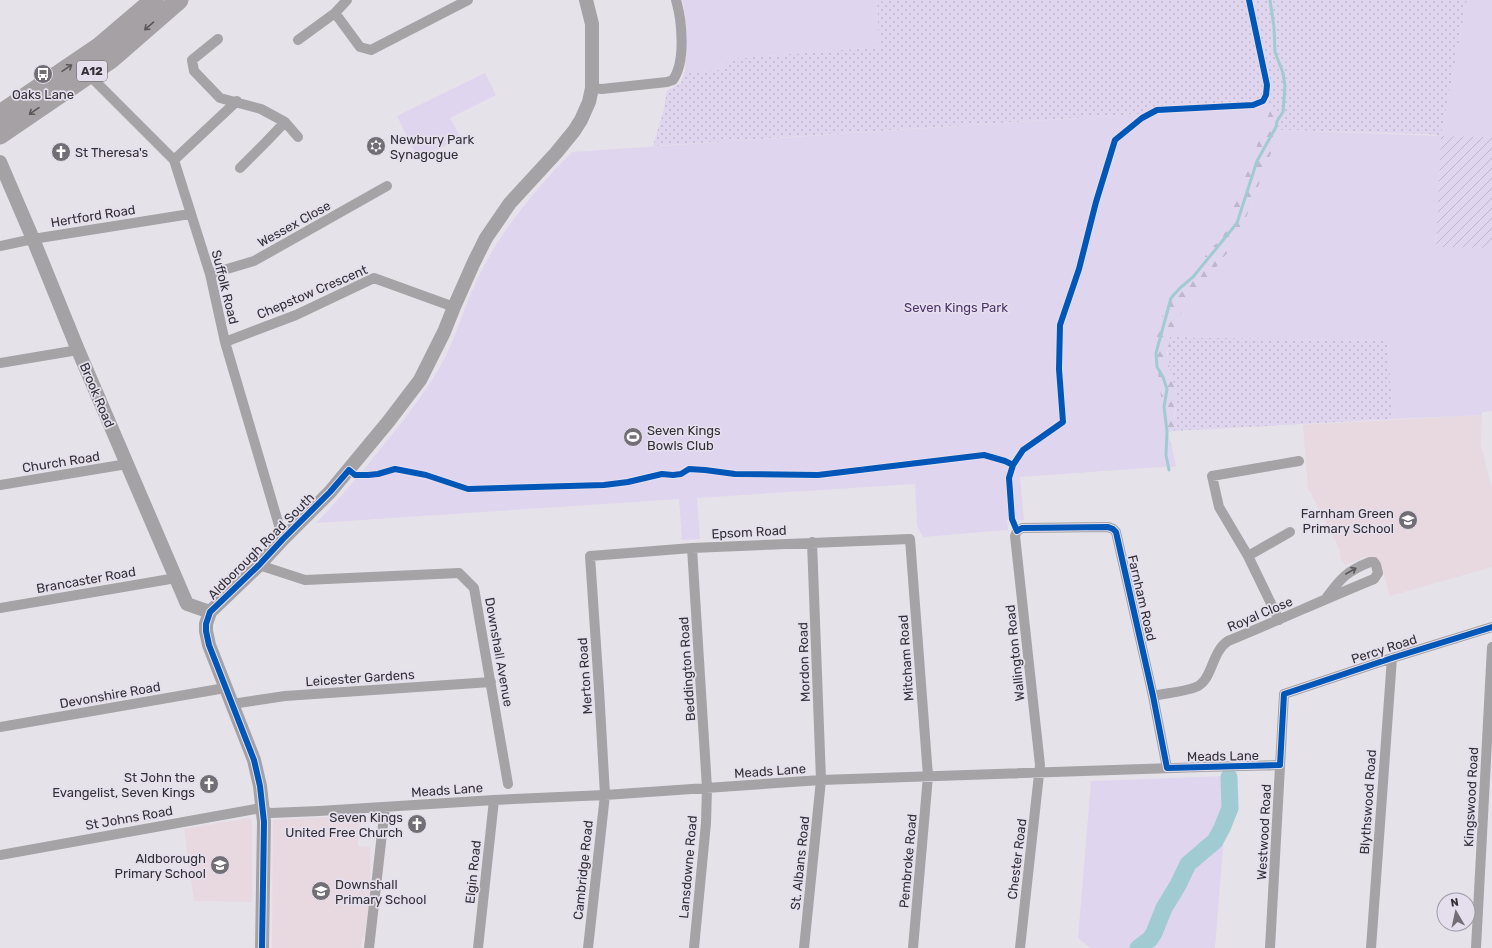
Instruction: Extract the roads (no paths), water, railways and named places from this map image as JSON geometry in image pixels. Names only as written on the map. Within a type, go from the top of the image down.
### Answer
[{"type":"highway","name":"A12","points":[[1,112],[100,46],[154,0]]},
{"type":"highway","name":"A12","points":[[0,135],[110,60],[179,0]]},
{"type":"street","points":[[298,40],[335,14],[347,0]]},
{"type":"street","points":[[335,14],[360,47],[371,50],[468,0]]},
{"type":"street","name":"Aldborough Road South","points":[[262,948],[263,810],[260,786],[254,760],[225,688],[206,631],[206,624],[210,612],[330,492],[388,422],[415,386],[433,356],[486,238],[510,203],[574,131],[589,102],[592,88],[592,24],[586,0]]},
{"type":"street","points":[[592,88],[602,89],[667,82],[673,80],[680,66],[680,27],[676,0]]},
{"type":"street","points":[[218,39],[192,60],[194,71],[220,98],[237,101],[261,109],[285,122],[298,137]]},
{"type":"street","name":"Suffolk Road","points":[[88,74],[174,160],[210,274],[225,342],[283,539]]},
{"type":"street","points":[[174,160],[237,101]]},
{"type":"street","points":[[240,168],[285,122]]},
{"type":"street","name":"Brook Road","points":[[0,162],[186,604],[210,612]]},
{"type":"street","name":"Wessex Close","points":[[210,274],[254,261],[387,186]]},
{"type":"street","name":"Hertford Road","points":[[0,246],[33,239],[190,214]]},
{"type":"street","name":"Chepstow Crescent","points":[[225,342],[296,315],[374,278],[454,307]]},
{"type":"street","points":[[0,363],[78,350]]},
{"type":"street","points":[[1279,620],[1248,556],[1219,507],[1212,476],[1299,461]]},
{"type":"street","name":"Church Road","points":[[0,486],[127,464]]},
{"type":"street","name":"Farnham Road","points":[[1017,531],[1022,528],[1108,527],[1116,532],[1153,696],[1167,768]]},
{"type":"street","name":"Wallington Road","points":[[1017,531],[1015,536],[1039,757],[1039,773]]},
{"type":"street","points":[[1248,556],[1290,532]]},
{"type":"street","name":"Epsom Road","points":[[590,556],[692,548],[910,539]]},
{"type":"street","name":"Mitcham Road","points":[[910,539],[928,776]]},
{"type":"street","name":"Mordon Road","points":[[812,542],[821,780]]},
{"type":"street","name":"Beddington Road","points":[[692,548],[707,788]]},
{"type":"street","name":"Merton Road","points":[[590,556],[605,795]]},
{"type":"street","name":"Royal Close","points":[[1153,696],[1197,686],[1208,674],[1218,650],[1228,641],[1279,620],[1328,597],[1374,579],[1378,572],[1374,562],[1370,562],[1347,573],[1341,578],[1328,597]]},
{"type":"street","name":"Downshall Avenue","points":[[258,565],[305,580],[459,573],[474,588],[508,784]]},
{"type":"street","name":"Brancaster Road","points":[[0,608],[176,578]]},
{"type":"street","name":"Percy Road","points":[[1284,694],[1492,627]]},
{"type":"street","name":"Kingswood Road","points":[[1476,948],[1492,646]]},
{"type":"street","name":"Blythswood Road","points":[[1371,948],[1392,658]]},
{"type":"street","name":"Leicester Gardens","points":[[232,704],[285,696],[491,682]]},
{"type":"street","name":"Devonshire Road","points":[[0,727],[225,688]]},
{"type":"street","name":"Westwood Road","points":[[1270,948],[1284,694]]},
{"type":"street","name":"Meads Lane","points":[[263,810],[271,813],[386,807],[605,795],[821,780],[1167,768],[1280,766]]},
{"type":"street","name":"Chester Road","points":[[1020,948],[1039,773]]},
{"type":"street","name":"Pembroke Road","points":[[913,948],[928,776]]},
{"type":"street","name":"St. Albans Road","points":[[804,948],[821,780]]},
{"type":"street","name":"Lansdowne Road","points":[[694,948],[706,823],[707,788]]},
{"type":"street","name":"Cambridge Road","points":[[588,948],[605,795]]},
{"type":"street","name":"Elgin Road","points":[[478,948],[494,800]]},
{"type":"street","points":[[369,948],[386,807]]},
{"type":"street","name":"St Johns Road","points":[[0,855],[256,809],[263,810]]},
{"type":"waterway","points":[[1169,470],[1166,455],[1167,431],[1164,407],[1167,389],[1163,377],[1157,367],[1156,353],[1171,298],[1193,277],[1237,223],[1257,161],[1283,112],[1285,86],[1283,73],[1275,52],[1274,27],[1270,0]]},
{"type":"waterway","points":[[1138,948],[1150,939],[1154,933],[1164,908],[1178,885],[1188,864],[1215,841],[1222,828],[1230,808],[1229,777]]},
{"type":"place","name":"Oaks Lane","points":[[43,74]]},
{"type":"place","name":"Newbury Park Synagogue","points":[[376,146]]},
{"type":"place","name":"St Theresa's","points":[[61,152]]},
{"type":"place","name":"Seven Kings Bowls Club","points":[[633,437]]},
{"type":"place","name":"Farnham Green Primary School","points":[[1408,520]]},
{"type":"place","name":"St John the Evangelist, Seven Kings","points":[[209,784]]},
{"type":"place","name":"Seven Kings United Free Church","points":[[417,824]]},
{"type":"place","name":"Aldborough Primary School","points":[[220,865]]},
{"type":"place","name":"Downshall Primary School","points":[[321,891]]},
{"type":"park label","name":"Seven Kings Park","points":[[956,307]]}]
